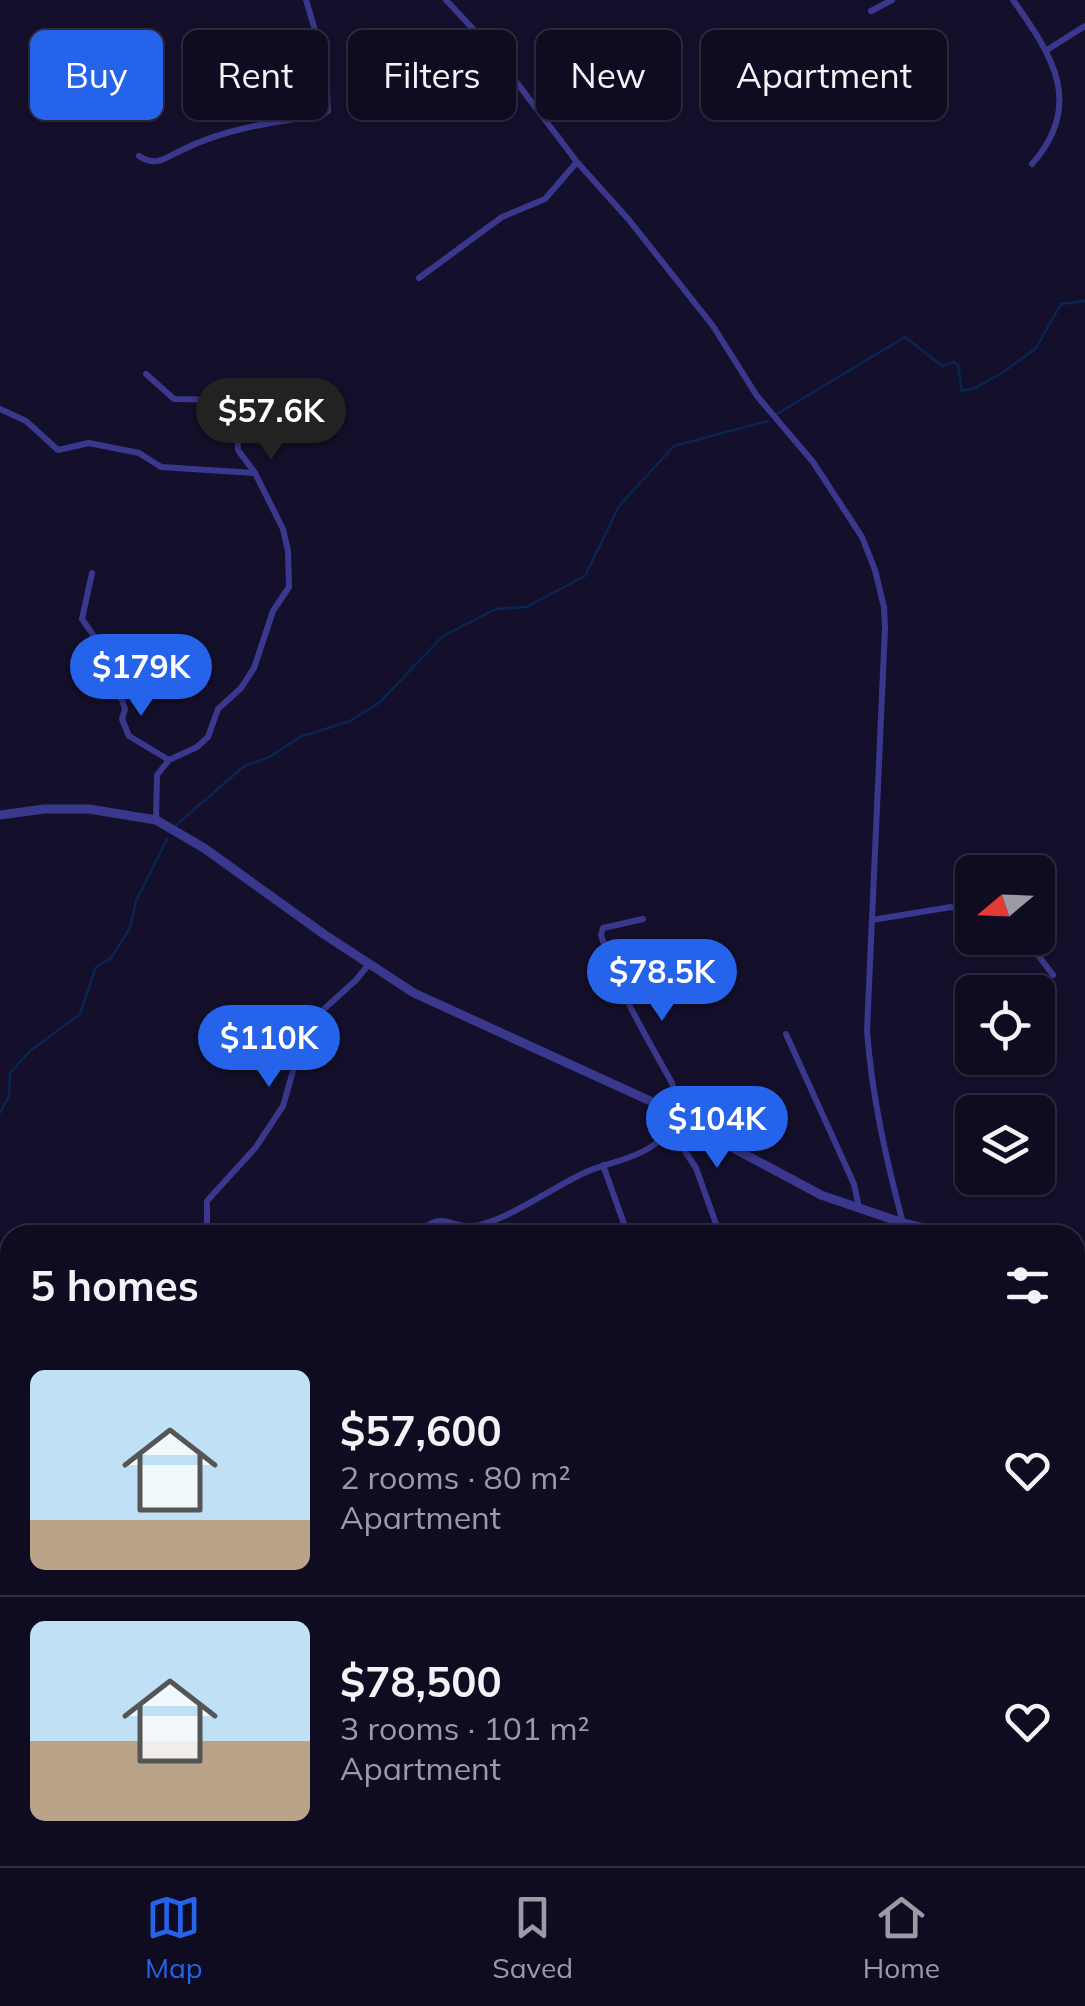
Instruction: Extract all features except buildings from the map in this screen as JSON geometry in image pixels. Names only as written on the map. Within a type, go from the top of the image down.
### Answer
[{"type":"street","points":[[139,156],[162,162],[180,150],[255,124],[328,111],[326,67],[306,0]]},
{"type":"street","points":[[448,0],[713,326],[757,396],[813,462],[862,536],[875,570],[885,628],[867,1031],[881,1142],[903,1222]]},
{"type":"street","points":[[871,11],[892,0]]},
{"type":"street","points":[[1013,0],[1056,65],[1061,110],[1048,147],[1032,164]]},
{"type":"street","points":[[1047,50],[1085,26]]},
{"type":"street","points":[[419,278],[502,218],[545,200],[577,162]]},
{"type":"street","points":[[146,374],[174,399],[201,398],[228,410],[238,425],[240,456],[255,473],[282,529],[288,551],[289,587],[273,611],[254,668],[241,688],[218,709],[208,736],[198,747],[170,760],[157,775],[156,820]]},
{"type":"street","points":[[0,409],[26,421],[58,450],[89,443],[139,454],[162,467],[255,473]]},
{"type":"street","points":[[92,573],[82,620],[96,639],[110,687],[122,700],[125,730],[138,744],[170,760]]},
{"type":"street","points":[[0,815],[89,810],[156,820],[204,848],[325,936],[403,986],[681,1115],[821,1195],[913,1225]]},
{"type":"street","points":[[871,920],[955,909]]},
{"type":"street","points":[[643,919],[611,924],[603,928],[601,935],[624,1001],[638,1018],[672,1083],[675,1092],[668,1109]]},
{"type":"street","points":[[1039,955],[1053,975]]},
{"type":"street","points":[[207,1225],[208,1201],[256,1147],[282,1106],[303,1036],[312,1020],[369,963]]},
{"type":"street","points":[[786,1034],[854,1184],[859,1208]]},
{"type":"street","points":[[477,1225],[557,1185],[639,1154],[671,1130],[681,1115]]},
{"type":"street","points":[[671,1130],[696,1168],[716,1225]]},
{"type":"street","points":[[603,1165],[624,1225]]},
{"type":"street","points":[[430,1225],[448,1220],[458,1225]]},
{"type":"waterway","points":[[777,414],[905,337],[942,366],[954,362],[958,365],[962,391],[975,388],[1036,348],[1061,304],[1085,301]]},
{"type":"waterway","points":[[174,827],[243,767],[269,757],[300,737],[350,721],[380,702],[443,636],[496,609],[526,607],[585,576],[619,506],[674,446],[768,421]]},
{"type":"waterway","points":[[0,1113],[9,1096],[10,1073],[30,1051],[80,1014],[96,967],[111,958],[130,928],[136,901],[167,839]]}]
